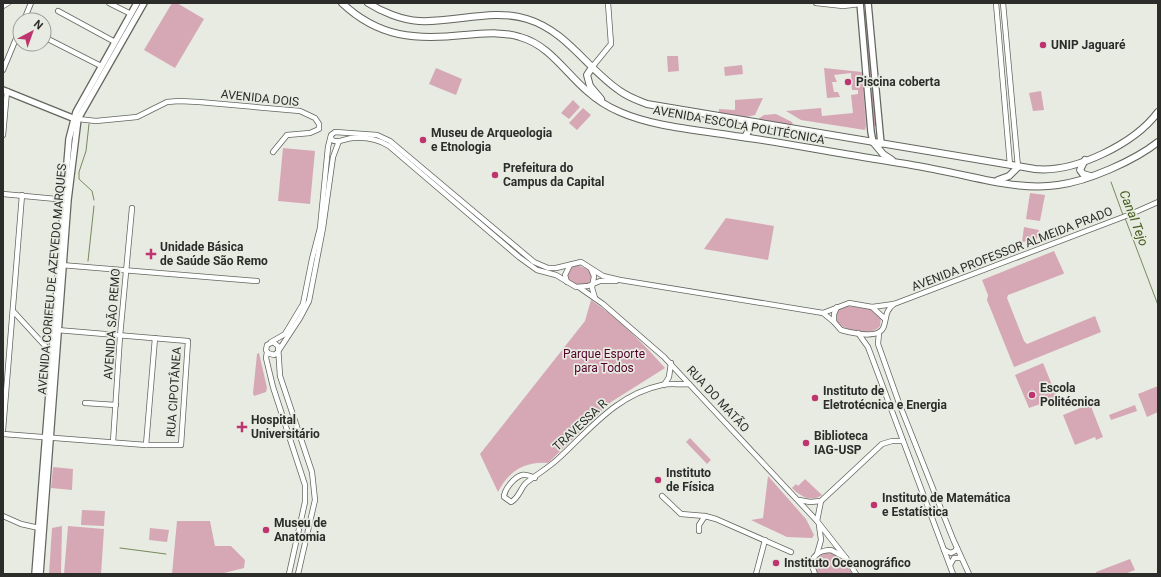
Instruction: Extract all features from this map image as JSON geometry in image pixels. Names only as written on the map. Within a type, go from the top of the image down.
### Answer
[{"type":"highway","name":"AVENIDA ESCOLA POLITÉCNICA","points":[[342,3],[370,24],[404,36],[426,38],[498,33],[526,39],[538,45],[586,90],[607,106],[644,120],[696,130],[900,163],[994,181],[1048,186],[1060,185],[1090,176],[1140,155],[1158,142]]},
{"type":"highway","name":"AVENIDA ESCOLA POLITÉCNICA","points":[[368,3],[397,16],[418,21],[499,15],[526,19],[542,25],[556,34],[619,91],[642,102],[1010,165],[1053,170],[1086,159],[1128,142],[1143,130],[1158,112]]},
{"type":"highway","points":[[593,66],[587,75],[588,82],[607,106]]},
{"type":"highway","points":[[745,137],[750,128],[748,121]]},
{"type":"highway","points":[[873,142],[883,154],[900,163]]},
{"type":"highway","points":[[1086,159],[1080,166],[1080,170],[1082,173],[1090,176]]},
{"type":"highway","points":[[994,181],[1008,176],[1018,166]]},
{"type":"main road","name":"AVENIDA CORIFEU DE AZEVEDO MARQUES","points":[[40,574],[54,351],[66,199],[75,119],[101,66],[137,3]]},
{"type":"main road","name":"AVENIDA CORIFEU DE AZEVEDO MARQUES","points":[[75,119],[144,3]]},
{"type":"main road","points":[[868,3],[881,144]]},
{"type":"main road","points":[[860,4],[871,134],[873,142]]},
{"type":"main road","points":[[863,44],[872,43]]},
{"type":"main road","points":[[5,90],[75,119]]},
{"type":"main road","name":"AVENIDA CORIFEU DE AZEVEDO MARQUES","points":[[35,574],[48,437]]},
{"type":"main road","points":[[39,528],[41,530],[41,556]]},
{"type":"street","points":[[3,6],[8,3]]},
{"type":"street","points":[[110,3],[131,14]]},
{"type":"street","points":[[593,66],[611,44],[608,3]]},
{"type":"street","points":[[816,3],[843,6],[860,4]]},
{"type":"street","points":[[996,3],[1010,165]]},
{"type":"street","points":[[1003,3],[1018,166]]},
{"type":"street","points":[[58,11],[116,42]]},
{"type":"street","points":[[52,41],[101,66]]},
{"type":"street","points":[[3,70],[12,48]]},
{"type":"street","points":[[3,134],[5,90]]},
{"type":"street","name":"AVENIDA DOIS","points":[[75,119],[96,121],[137,117],[167,102],[199,102],[300,111],[315,118],[320,124],[318,130],[314,132],[287,135],[273,152]]},
{"type":"street","points":[[1006,115],[1013,114]]},
{"type":"street","points":[[266,352],[272,355],[278,351],[300,318],[309,301],[323,228],[333,157],[341,135],[337,132]]},
{"type":"street","points":[[289,574],[305,502],[305,485],[273,387],[266,358],[266,346],[281,338],[292,325],[303,304],[320,228],[332,133],[372,134],[384,137],[534,262],[548,268],[565,267],[571,263],[580,262],[603,276],[823,313],[841,330],[858,333],[879,333]]},
{"type":"street","points":[[331,137],[334,142],[353,138],[376,139],[389,146],[441,192],[530,266],[542,272],[556,275],[569,284],[580,288],[592,284],[620,280]]},
{"type":"street","points":[[441,192],[448,190]]},
{"type":"street","points":[[447,197],[448,190]]},
{"type":"street","points":[[3,194],[66,199]]},
{"type":"street","points":[[3,430],[22,195]]},
{"type":"street","name":"AVENIDA PROFESSOR ALMEIDA PRADO","points":[[837,307],[849,303],[872,306],[894,304],[1131,214],[1158,202]]},
{"type":"street","name":"AVENIDA SÃO REMO","points":[[113,442],[120,336],[132,208]]},
{"type":"street","points":[[569,284],[565,275],[571,263]]},
{"type":"street","points":[[61,265],[257,281]]},
{"type":"street","points":[[591,268],[594,276],[592,284],[595,298]]},
{"type":"street","name":"RUA DO MATÃO","points":[[580,288],[595,298],[671,363],[818,521],[856,574]]},
{"type":"street","points":[[894,304],[888,308],[884,326],[879,333],[878,344],[956,548],[969,574]]},
{"type":"street","points":[[872,306],[885,319]]},
{"type":"street","points":[[823,313],[837,307]]},
{"type":"street","points":[[834,322],[834,314],[837,307]]},
{"type":"street","points":[[13,311],[47,348],[54,351]]},
{"type":"street","points":[[3,434],[146,445],[155,338],[56,330]]},
{"type":"street","points":[[858,333],[868,347],[953,574]]},
{"type":"street","name":"RUA CIPOTÂNEA","points":[[146,445],[181,445],[188,341],[155,338]]},
{"type":"street","points":[[271,342],[277,344],[280,376],[284,393],[312,472],[315,491],[315,500],[298,574]]},
{"type":"street","points":[[664,385],[669,377],[671,363]]},
{"type":"street","name":"TRAVESSA R","points":[[535,478],[527,475],[518,477],[505,493],[504,497],[506,500],[513,502],[526,483],[535,478],[560,457],[601,417],[623,400],[664,385],[689,384]]},
{"type":"street","points":[[85,403],[116,405]]},
{"type":"street","points":[[798,499],[810,502],[821,501],[882,444],[892,441],[903,441]]},
{"type":"street","points":[[662,496],[681,514],[705,516],[766,540],[791,552]]},
{"type":"street","points":[[815,574],[811,563],[816,554],[822,536],[818,521],[821,501]]},
{"type":"street","points":[[3,516],[21,524],[39,528]]},
{"type":"street","points":[[699,531],[699,524],[705,516]]},
{"type":"street","points":[[756,574],[766,540]]},
{"type":"street","points":[[944,550],[951,553],[956,548]]},
{"type":"street","points":[[816,554],[831,550],[846,558]]},
{"type":"street","points":[[950,565],[954,558],[961,558]]},
{"type":"street","points":[[292,560],[297,564],[301,562]]},
{"type":"street","points":[[289,574],[292,570],[295,570],[298,574]]},
{"type":"green space","points":[[172,3],[177,3],[204,19],[175,68],[144,50]]},
{"type":"green space","points":[[863,10],[866,10],[876,126],[873,126]]},
{"type":"green space","points":[[667,56],[678,56],[679,71],[668,72]]},
{"type":"green space","points":[[742,65],[743,74],[725,76],[724,67]]},
{"type":"green space","points":[[436,68],[462,79],[456,95],[429,84]]},
{"type":"green space","points":[[824,68],[862,72],[866,126],[865,130],[801,120],[786,111],[821,108],[822,116],[853,113],[851,95],[858,94],[858,90],[852,90],[851,73],[834,75],[837,82],[832,82],[834,92],[838,92],[840,97],[827,98]]},
{"type":"green space","points":[[1041,91],[1044,110],[1033,111],[1029,93]]},
{"type":"green space","points":[[763,98],[755,115],[746,117],[719,114],[719,109],[735,110],[735,100]]},
{"type":"green space","points":[[573,100],[580,107],[569,119],[561,113]]},
{"type":"green space","points":[[583,108],[591,115],[577,130],[569,123]]},
{"type":"green space","points":[[776,114],[792,122],[793,125],[758,119],[764,115]]},
{"type":"green space","points":[[283,148],[315,151],[310,204],[278,201]]},
{"type":"green space","points":[[1030,193],[1045,195],[1040,221],[1026,219]]},
{"type":"green space","points":[[726,218],[774,226],[768,260],[704,249]]},
{"type":"green space","points":[[1024,227],[1039,230],[1037,239],[1022,242]]},
{"type":"green space","points":[[1054,251],[1064,273],[1063,274],[1008,295],[1007,298],[1024,341],[1027,344],[1095,316],[1101,332],[1014,367],[987,300],[988,295],[982,280]]},
{"type":"green space","points":[[577,265],[587,269],[592,275],[589,284],[578,285],[568,280],[570,268]]},
{"type":"green space","name":"Parque Esporte para Todos","points":[[591,300],[630,332],[665,368],[611,402],[548,463],[531,464],[518,469],[507,479],[498,492],[480,454],[585,321]]},
{"type":"green space","points":[[847,306],[871,309],[881,317],[880,326],[871,331],[864,332],[857,332],[844,328],[836,320],[836,317],[838,310]]},
{"type":"green space","points":[[259,353],[267,388],[266,392],[254,396],[253,393],[257,354]]},
{"type":"green space","points":[[1043,363],[1059,402],[1055,404],[1046,402],[1029,408],[1015,375]]},
{"type":"green space","points":[[1158,386],[1158,412],[1147,417],[1138,394]]},
{"type":"green space","points":[[1090,404],[1103,437],[1096,440],[1095,437],[1075,445],[1063,415]]},
{"type":"green space","points":[[1135,405],[1137,411],[1111,420],[1109,415]]},
{"type":"green space","points":[[690,438],[711,460],[707,464],[686,442]]},
{"type":"green space","points":[[53,467],[73,469],[72,490],[51,488]]},
{"type":"green space","points":[[768,476],[806,519],[814,535],[812,538],[787,537],[751,520],[763,518]]},
{"type":"green space","points":[[805,479],[822,495],[814,498],[806,498],[792,488],[796,484],[798,486]]},
{"type":"green space","points":[[82,510],[105,511],[104,526],[81,525]]},
{"type":"green space","points":[[177,521],[210,521],[215,546],[231,546],[245,560],[244,568],[220,574],[172,574]]},
{"type":"green space","points":[[62,526],[61,574],[49,574],[52,528]]},
{"type":"green space","points":[[68,526],[104,529],[101,574],[64,574]]},
{"type":"green space","points":[[150,528],[169,530],[167,542],[149,540]]},
{"type":"green space","points":[[831,552],[838,555],[853,574],[818,574],[815,566],[817,559],[823,554]]},
{"type":"green space","points":[[1130,559],[1135,570],[1125,574],[1096,574],[1096,572]]},
{"type":"waterway","points":[[89,124],[86,151],[79,172],[79,179],[92,191],[94,200]]},
{"type":"waterway","name":"Canal Tejo","points":[[1111,182],[1123,215]]},
{"type":"waterway","points":[[88,261],[94,206]]},
{"type":"waterway","name":"Canal Tejo","points":[[1125,218],[1158,305]]},
{"type":"waterway","points":[[120,548],[166,554]]},
{"type":"place","name":"UNIP Jaguaré","points":[[1043,45]]},
{"type":"place","name":"Piscina coberta","points":[[848,82]]},
{"type":"place","name":"Museu de Arqueologia e Etnologia","points":[[423,140]]},
{"type":"place","name":"Prefeitura do Campus da Capital","points":[[495,175]]},
{"type":"place","name":"Unidade Básica de Saúde São Remo","points":[[151,254]]},
{"type":"place","name":"Escola Politécnica","points":[[1032,395]]},
{"type":"place","name":"Instituto de Eletrotécnica e Energia","points":[[815,398]]},
{"type":"place","name":"Hospital Universitário","points":[[242,427]]},
{"type":"place","name":"Biblioteca IAG-USP","points":[[806,443]]},
{"type":"place","name":"Instituto de Física","points":[[658,480]]},
{"type":"place","name":"Instituto de Matemática e Estatística","points":[[874,505]]},
{"type":"place","name":"Museu de Anatomia","points":[[266,530]]},
{"type":"place","name":"Instituto Oceanográfico","points":[[776,563]]}]
